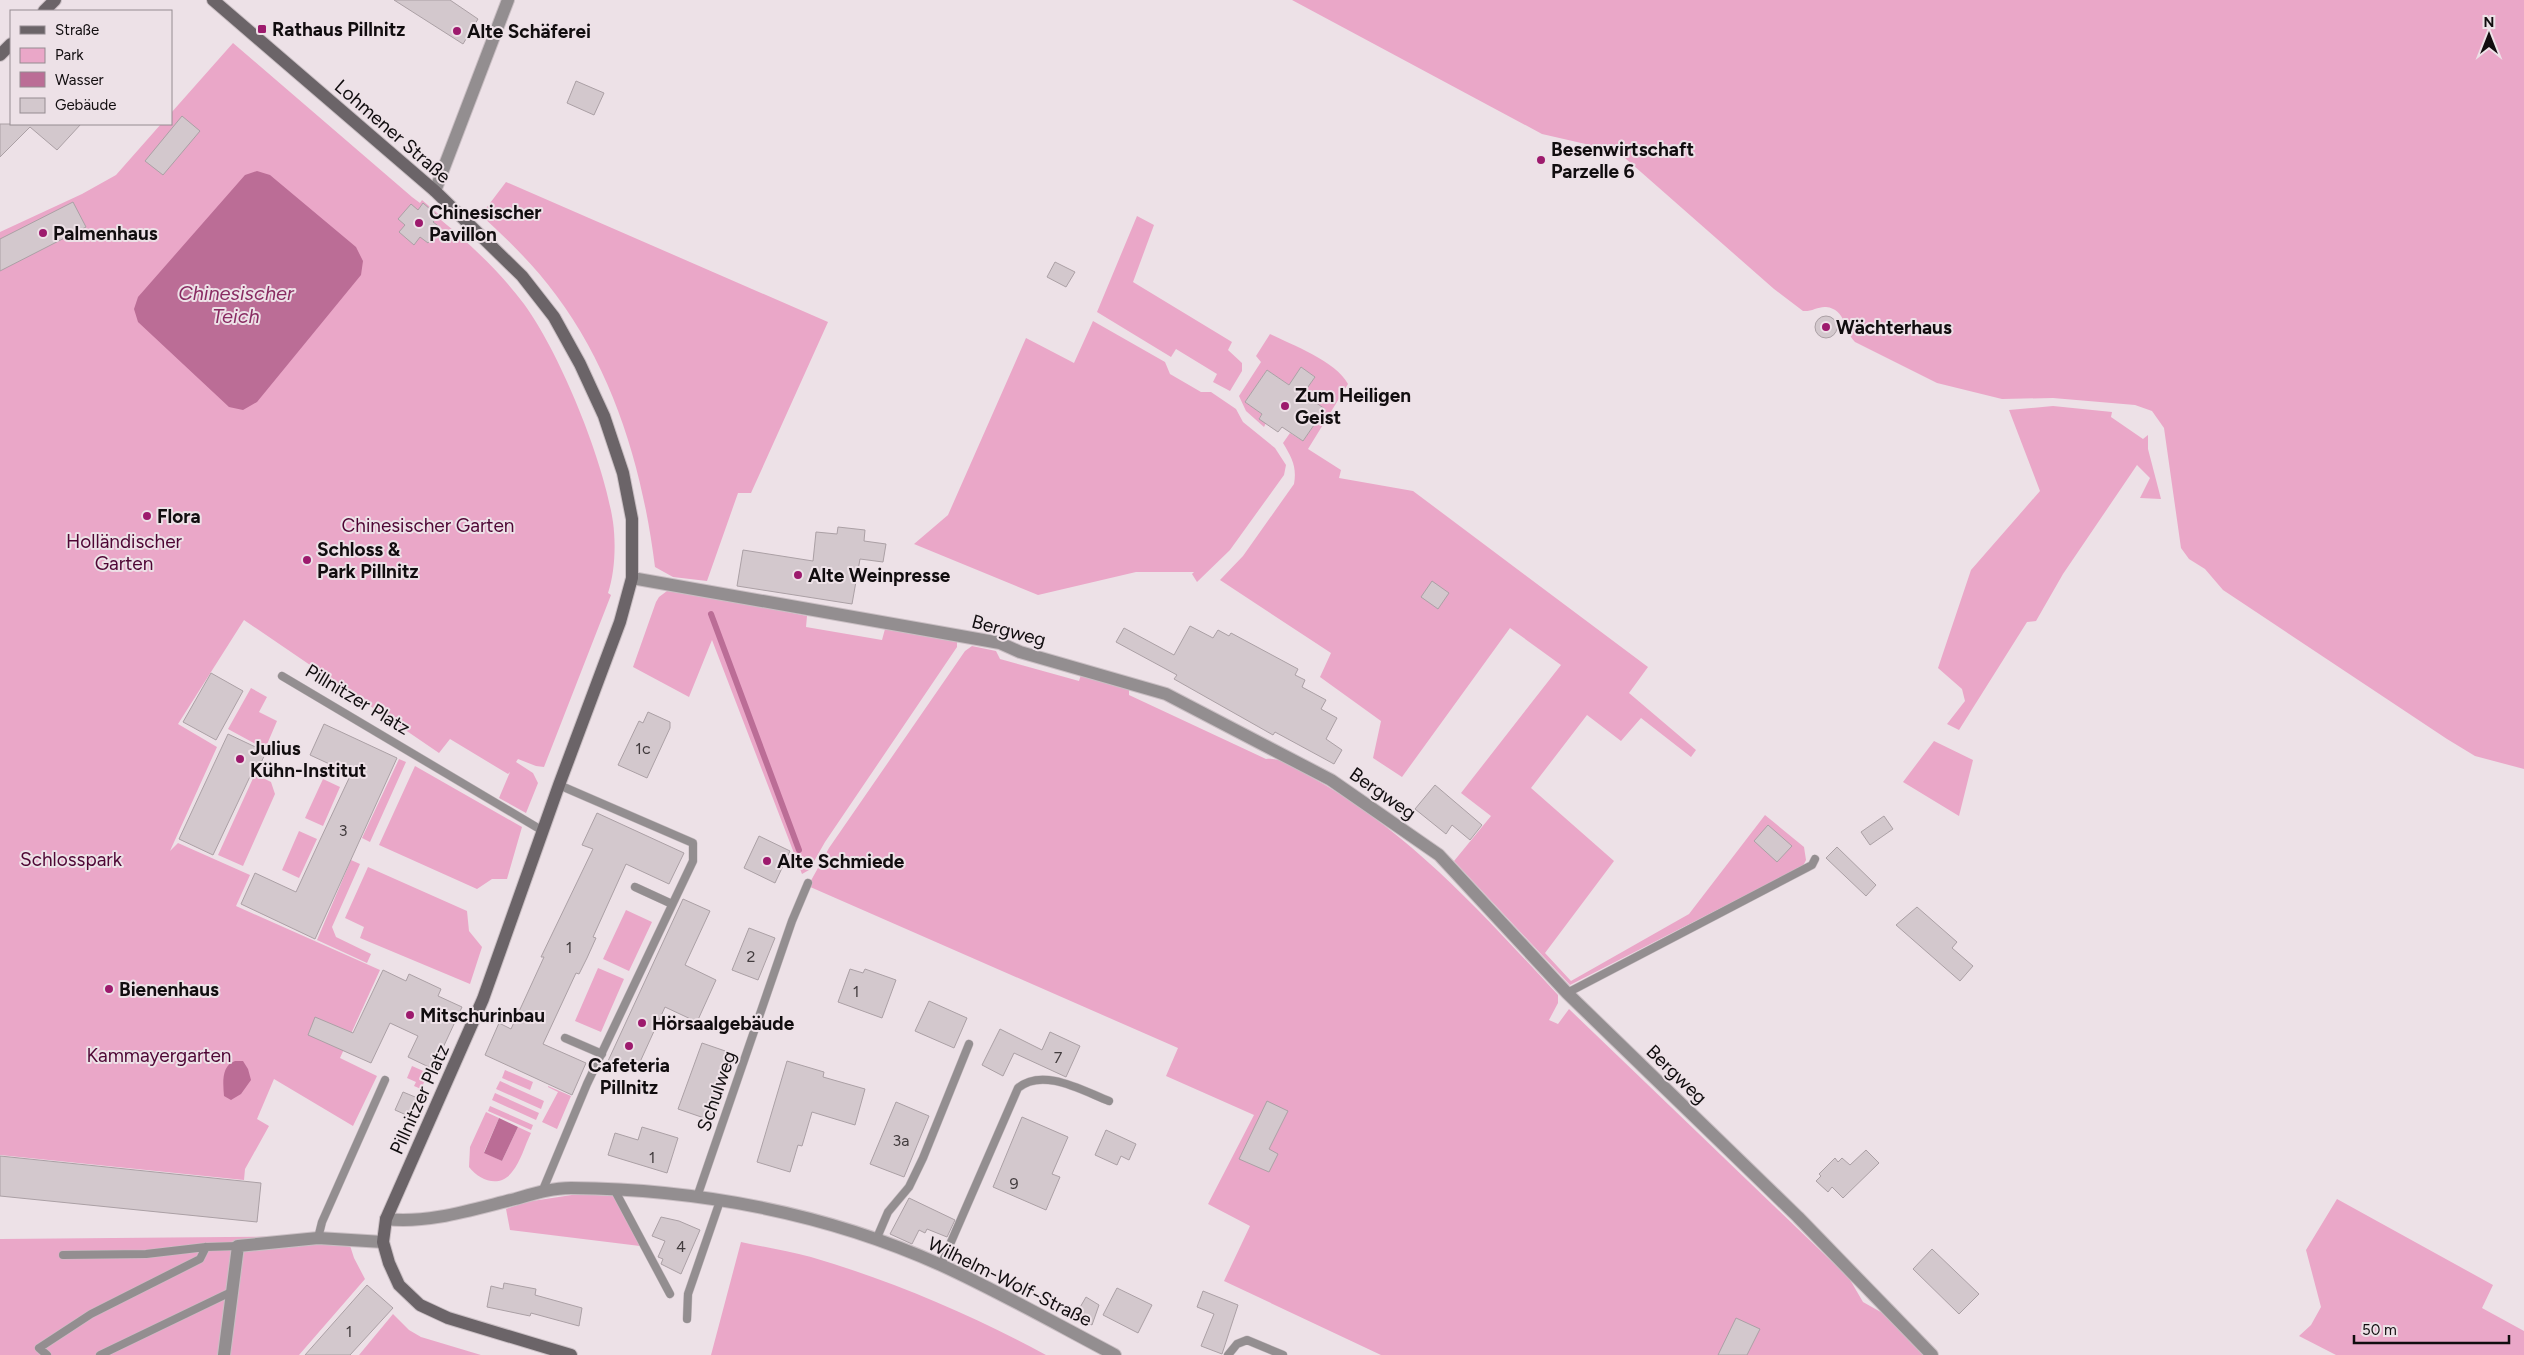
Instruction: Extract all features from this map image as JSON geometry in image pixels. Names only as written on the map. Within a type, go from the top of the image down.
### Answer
[{"type":"main road","points":[[45,10],[55,0]]},
{"type":"main road","name":"Lohmener Straße","points":[[213,0],[435,192],[522,276],[554,317],[580,364],[604,416],[623,474],[632,519],[632,578]]},
{"type":"main road","points":[[0,55],[10,45]]},
{"type":"main road","name":"Pillnitzer Platz","points":[[383,1242],[386,1219],[484,999],[559,784],[620,622],[632,578]]},
{"type":"main road","points":[[383,1242],[389,1263],[399,1285],[420,1305],[448,1318],[571,1355]]},
{"type":"street","points":[[435,192],[508,0]]},
{"type":"street","name":"Bergweg","points":[[632,578],[1000,643],[1020,652],[1166,694],[1330,780],[1439,855],[1567,993],[1798,1217],[1932,1355]]},
{"type":"street","name":"Wilhelm-Wolf-Straße","points":[[386,1219],[418,1219],[475,1209],[542,1192],[568,1188],[614,1189],[696,1197],[810,1217],[941,1264],[1115,1355]]},
{"type":"street","points":[[224,1355],[238,1246],[318,1238],[383,1242]]},
{"type":"lane","name":"Pillnitzer Platz","points":[[282,676],[543,831]]},
{"type":"lane","points":[[542,1192],[602,1054],[693,860],[694,843],[559,784]]},
{"type":"lane","points":[[1567,993],[1812,865],[1815,859]]},
{"type":"lane","name":"Schulweg","points":[[696,1197],[792,921],[808,883]]},
{"type":"lane","points":[[635,887],[672,904]]},
{"type":"lane","points":[[565,1038],[602,1054]]},
{"type":"lane","points":[[876,1240],[888,1212],[909,1187],[969,1044]]},
{"type":"lane","points":[[941,1264],[1018,1088],[1026,1081],[1039,1079],[1056,1081],[1109,1101]]},
{"type":"lane","points":[[318,1238],[322,1222],[385,1080]]},
{"type":"lane","points":[[614,1189],[670,1294]]},
{"type":"lane","points":[[687,1319],[688,1294],[720,1201]]},
{"type":"lane","points":[[63,1254],[146,1254],[206,1247],[238,1246]]},
{"type":"lane","points":[[47,1355],[39,1348],[91,1314],[200,1259],[206,1247]]},
{"type":"lane","points":[[100,1355],[232,1292]]},
{"type":"lane","points":[[1228,1355],[1241,1341],[1247,1340],[1283,1355]]},
{"type":"green space","points":[[1292,0],[2524,0],[2524,769],[2475,756],[2447,739],[2223,590],[2205,569],[2189,559],[2181,548],[2164,428],[2152,411],[2135,405],[2053,398],[2002,399],[1937,383],[1855,342],[1841,316],[1833,309],[1823,307],[1803,311],[1774,289],[1625,158],[1603,148],[1542,134]]},
{"type":"green space","name":"Schloss & Park Pillnitz","points":[[233,43],[412,197],[420,203],[422,200],[443,218],[441,220],[485,260],[524,304],[552,350],[579,408],[600,469],[613,522],[615,549],[608,593],[611,595],[544,767],[518,759],[516,762],[533,773],[538,783],[526,813],[499,798],[510,772],[508,774],[450,739],[439,753],[244,620],[178,724],[217,747],[170,851],[178,843],[250,875],[236,906],[380,970],[340,1058],[377,1076],[353,1126],[274,1079],[257,1119],[269,1126],[245,1169],[244,1180],[0,1155],[0,232],[82,194],[116,175],[160,125],[172,125],[172,112]]},
{"type":"green space","points":[[506,182],[828,322],[751,493],[738,493],[707,581],[673,577],[655,567],[643,495],[634,460],[610,390],[595,357],[577,325],[548,284],[520,253],[481,215]]},
{"type":"green space","points":[[1137,216],[1154,225],[1133,282],[1232,342],[1228,350],[1242,363],[1242,371],[1230,391],[1213,382],[1217,374],[1176,349],[1171,357],[1097,312]]},
{"type":"green space","points":[[1093,321],[1165,362],[1170,374],[1201,392],[1211,392],[1236,409],[1243,422],[1275,448],[1286,465],[1284,475],[1230,550],[1197,582],[1192,574],[1194,572],[1136,572],[1038,595],[914,544],[948,515],[1026,338],[1074,363]]},
{"type":"green space","points":[[1270,334],[1324,361],[1334,368],[1348,384],[1308,449],[1341,470],[1339,478],[1413,491],[1648,667],[1629,693],[1696,750],[1691,757],[1641,718],[1621,741],[1587,715],[1531,788],[1614,861],[1545,953],[1571,981],[1689,914],[1765,815],[1804,847],[1806,860],[1803,866],[1570,985],[1454,861],[1491,816],[1461,793],[1561,665],[1510,628],[1402,777],[1373,758],[1381,721],[1320,677],[1331,653],[1220,580],[1243,556],[1294,484],[1295,473],[1293,463],[1283,443],[1290,433],[1303,441],[1325,409],[1303,394],[1315,377],[1301,367],[1289,385],[1267,370],[1245,402],[1262,414],[1259,418],[1266,423],[1264,427],[1246,411],[1239,396],[1261,362],[1256,356]]},
{"type":"green space","points":[[2053,406],[2112,412],[2111,417],[2143,439],[2148,435],[2148,449],[2161,499],[2140,498],[2150,478],[2137,465],[2063,574],[2036,621],[2027,622],[1959,730],[1947,724],[1965,701],[1962,689],[1938,668],[1971,570],[2040,491],[2009,410]]},
{"type":"green space","points":[[667,591],[709,596],[807,616],[806,627],[882,640],[885,629],[957,642],[957,647],[825,842],[809,870],[802,874],[712,640],[689,697],[633,667],[656,602]]},
{"type":"green space","points":[[972,646],[996,651],[1000,659],[1079,681],[1081,675],[1129,689],[1129,695],[1266,759],[1278,760],[1289,764],[1346,798],[1380,822],[1412,848],[1472,904],[1558,995],[1558,1003],[1549,1020],[1558,1024],[1569,1009],[1849,1278],[1863,1302],[1886,1315],[1924,1355],[1381,1355],[1224,1281],[1250,1226],[1208,1204],[1254,1115],[1166,1076],[1178,1048],[808,886],[829,848],[965,651]]},
{"type":"green space","points":[[251,688],[267,697],[259,712],[277,721],[265,749],[228,729]]},
{"type":"green space","points":[[1934,741],[1973,760],[1959,816],[1903,782]]},
{"type":"green space","points":[[399,759],[406,762],[370,842],[362,838]]},
{"type":"green space","points":[[415,766],[522,827],[507,879],[492,879],[477,889],[379,845]]},
{"type":"green space","points":[[255,774],[271,782],[275,794],[243,866],[218,855]]},
{"type":"green space","points":[[323,779],[340,787],[323,826],[305,818]]},
{"type":"green space","points":[[299,831],[317,839],[299,878],[282,870]]},
{"type":"green space","points":[[351,860],[360,864],[332,927],[336,937],[371,954],[367,963],[317,940]]},
{"type":"green space","points":[[368,867],[467,911],[469,931],[482,947],[470,984],[360,938],[364,927],[345,918]]},
{"type":"green space","points":[[626,910],[652,922],[629,971],[603,959]]},
{"type":"green space","points":[[598,968],[624,979],[601,1032],[575,1021]]},
{"type":"green space","points":[[412,1066],[428,1073],[421,1089],[414,1086],[416,1082],[407,1078]]},
{"type":"green space","points":[[505,1070],[533,1082],[530,1090],[502,1078]]},
{"type":"green space","points":[[500,1081],[544,1101],[541,1109],[496,1089]]},
{"type":"green space","points":[[548,1086],[571,1096],[557,1129],[542,1122],[558,1092]]},
{"type":"green space","points":[[495,1093],[539,1113],[536,1120],[492,1100]]},
{"type":"green space","points":[[490,1106],[533,1125],[531,1130],[488,1111]]},
{"type":"green space","points":[[486,1112],[499,1118],[484,1152],[502,1161],[518,1127],[531,1133],[515,1168],[502,1180],[490,1181],[484,1179],[469,1167],[470,1147]]},
{"type":"green space","points":[[578,1194],[614,1196],[640,1246],[510,1230],[506,1209],[526,1202]]},
{"type":"green space","points":[[2337,1199],[2493,1285],[2482,1308],[2524,1331],[2524,1355],[2336,1355],[2299,1336],[2311,1325],[2321,1307],[2306,1250]]},
{"type":"green space","points":[[347,1236],[354,1258],[365,1279],[299,1355],[0,1355],[0,1239]]},
{"type":"green space","points":[[741,1242],[811,1257],[902,1288],[990,1326],[1046,1355],[711,1355]]},
{"type":"green space","points":[[393,1314],[409,1330],[421,1337],[481,1355],[359,1355]]},
{"type":"water","name":"Chinesischer Teich","points":[[257,171],[270,175],[356,247],[363,261],[361,275],[257,402],[243,410],[229,407],[138,322],[134,309],[138,297],[245,175]]},
{"type":"water","points":[[235,1061],[243,1061],[248,1069],[251,1080],[241,1094],[231,1100],[224,1096],[223,1081],[227,1067]]},
{"type":"water","points":[[499,1118],[518,1127],[502,1161],[484,1153]]},
{"type":"building","name":"Alte Schäferei","points":[[394,0],[450,0],[478,19],[463,44]]},
{"type":"building","points":[[576,81],[604,93],[594,115],[567,103]]},
{"type":"building","points":[[182,116],[200,131],[163,175],[145,161]]},
{"type":"building","points":[[0,124],[80,125],[57,150],[30,127],[0,157]]},
{"type":"building","name":"Palmenhaus","points":[[73,202],[86,227],[0,271],[0,239]]},
{"type":"building","name":"Chinesischer Pavillon","points":[[423,203],[438,216],[433,222],[441,228],[428,243],[420,237],[414,245],[399,232],[405,225],[398,219],[411,204],[418,210]]},
{"type":"building","points":[[1055,262],[1075,272],[1066,287],[1047,277]]},
{"type":"building","name":"Wächterhaus","points":[[1826,316],[1834,319],[1837,327],[1834,335],[1826,338],[1818,335],[1815,327],[1818,319]]},
{"type":"building","name":"Zum Heiligen Geist","points":[[1301,367],[1315,377],[1303,394],[1325,409],[1303,441],[1282,427],[1278,432],[1259,419],[1262,414],[1245,402],[1267,370],[1289,385]]},
{"type":"building","name":"Alte Weinpresse","points":[[838,527],[865,530],[864,541],[886,544],[883,562],[860,559],[852,604],[737,586],[743,550],[813,561],[816,532],[837,534]]},
{"type":"building","points":[[1432,581],[1449,593],[1438,609],[1421,597]]},
{"type":"building","points":[[1190,626],[1213,638],[1218,630],[1229,636],[1231,633],[1298,669],[1295,675],[1305,680],[1302,687],[1326,700],[1321,709],[1337,718],[1326,739],[1342,750],[1334,764],[1275,732],[1273,735],[1174,679],[1177,675],[1116,642],[1124,628],[1174,655]]},
{"type":"building","points":[[211,673],[243,691],[216,740],[183,722]]},
{"type":"building","points":[[648,712],[670,722],[670,728],[647,778],[618,765],[639,721],[643,723]]},
{"type":"building","points":[[324,724],[397,758],[315,939],[241,904],[255,873],[296,892],[351,774],[310,755]]},
{"type":"building","name":"Julius Kühn-Institut","points":[[228,734],[266,752],[259,767],[255,766],[213,855],[179,839]]},
{"type":"building","points":[[1435,785],[1482,825],[1470,840],[1452,825],[1446,834],[1415,809]]},
{"type":"building","points":[[597,813],[684,853],[669,884],[626,864],[593,937],[596,938],[587,958],[579,974],[576,973],[543,1044],[586,1063],[572,1095],[485,1055],[499,1023],[511,1029],[544,957],[541,957],[593,849],[582,845]]},
{"type":"building","points":[[1884,816],[1893,829],[1870,845],[1861,832]]},
{"type":"building","points":[[1768,825],[1792,846],[1777,862],[1754,841]]},
{"type":"building","name":"Alte Schmiede","points":[[759,836],[790,851],[775,883],[744,868]]},
{"type":"building","points":[[1837,847],[1876,885],[1866,896],[1826,858]]},
{"type":"building","name":"Hörsaalgebäude","points":[[683,899],[710,911],[685,965],[716,980],[697,1022],[665,1007],[635,1073],[608,1061]]},
{"type":"building","points":[[1917,907],[1957,942],[1952,948],[1973,966],[1960,981],[1896,925]]},
{"type":"building","points":[[749,928],[775,938],[758,980],[732,970]]},
{"type":"building","points":[[850,969],[863,973],[865,969],[896,980],[882,1018],[838,1002]]},
{"type":"building","name":"Mitschurinbau","points":[[383,970],[406,981],[409,974],[441,989],[438,996],[462,1007],[433,1069],[408,1057],[418,1036],[390,1023],[371,1063],[308,1035],[315,1017],[353,1033]]},
{"type":"building","points":[[929,1001],[967,1018],[954,1048],[915,1031]]},
{"type":"building","points":[[1000,1029],[1042,1050],[1050,1032],[1080,1046],[1066,1077],[1014,1053],[1003,1076],[982,1065]]},
{"type":"building","points":[[702,1043],[734,1054],[710,1120],[678,1109]]},
{"type":"building","points":[[787,1061],[824,1072],[823,1077],[865,1089],[855,1125],[812,1112],[802,1146],[798,1145],[790,1172],[757,1162]]},
{"type":"building","points":[[403,1092],[420,1099],[411,1117],[395,1110]]},
{"type":"building","points":[[1267,1101],[1288,1111],[1269,1149],[1278,1154],[1269,1172],[1239,1159]]},
{"type":"building","points":[[896,1102],[929,1116],[904,1177],[870,1164]]},
{"type":"building","points":[[1022,1117],[1068,1137],[1052,1174],[1060,1177],[1046,1210],[993,1187]]},
{"type":"building","points":[[642,1127],[678,1138],[667,1173],[608,1155],[615,1133],[638,1140]]},
{"type":"building","points":[[1106,1130],[1136,1144],[1129,1160],[1121,1156],[1117,1165],[1095,1155]]},
{"type":"building","points":[[1866,1150],[1879,1163],[1843,1198],[1832,1187],[1828,1192],[1816,1181],[1821,1176],[1819,1174],[1835,1158],[1838,1162],[1842,1158],[1850,1165]]},
{"type":"building","points":[[0,1156],[261,1183],[257,1222],[0,1196]]},
{"type":"building","points":[[909,1198],[955,1220],[947,1237],[927,1229],[925,1233],[919,1230],[912,1244],[890,1234]]},
{"type":"building","points":[[661,1217],[679,1221],[700,1230],[681,1274],[661,1264],[663,1259],[658,1257],[665,1241],[652,1236]]},
{"type":"building","points":[[1932,1249],[1979,1294],[1959,1314],[1913,1269]]},
{"type":"building","points":[[504,1283],[536,1289],[535,1295],[582,1308],[579,1326],[531,1313],[530,1316],[487,1307],[491,1286],[503,1289]]},
{"type":"building","points":[[367,1285],[393,1308],[350,1355],[305,1355]]},
{"type":"building","points":[[1117,1288],[1152,1305],[1138,1333],[1103,1315]]},
{"type":"building","points":[[1203,1291],[1238,1305],[1222,1354],[1201,1346],[1214,1314],[1197,1307]]},
{"type":"building","points":[[1086,1297],[1099,1305],[1092,1325],[1075,1316]]},
{"type":"building","points":[[1736,1318],[1760,1329],[1747,1355],[1718,1355]]},
{"type":"waterway","points":[[711,614],[799,850]]},
{"type":"place","name":"Rathaus Pillnitz","points":[[262,29]]},
{"type":"place","name":"Alte Schäferei","points":[[457,31]]},
{"type":"place","name":"Besenwirtschaft Parzelle 6","points":[[1541,160]]},
{"type":"place","name":"Chinesischer Pavillon","points":[[419,223]]},
{"type":"place","name":"Palmenhaus","points":[[43,233]]},
{"type":"place","name":"Wächterhaus","points":[[1826,327]]},
{"type":"place","name":"Zum Heiligen Geist","points":[[1285,406]]},
{"type":"place","name":"Flora","points":[[147,516]]},
{"type":"place","name":"Schloss & Park Pillnitz","points":[[307,560]]},
{"type":"place","name":"Alte Weinpresse","points":[[798,575]]},
{"type":"place","name":"Julius Kühn-Institut","points":[[240,759]]},
{"type":"place","name":"Alte Schmiede","points":[[767,861]]},
{"type":"place","name":"Bienenhaus","points":[[109,989]]},
{"type":"place","name":"Mitschurinbau","points":[[410,1015]]},
{"type":"place","name":"Hörsaalgebäude","points":[[642,1023]]},
{"type":"place","name":"Cafeteria Pillnitz","points":[[629,1046]]},
{"type":"park label","name":"Chinesischer Garten","points":[[428,525]]},
{"type":"park label","name":"Holländischer Garten","points":[[124,552]]},
{"type":"park label","name":"Schlosspark","points":[[71,859]]},
{"type":"park label","name":"Kammayergarten","points":[[159,1055]]}]
